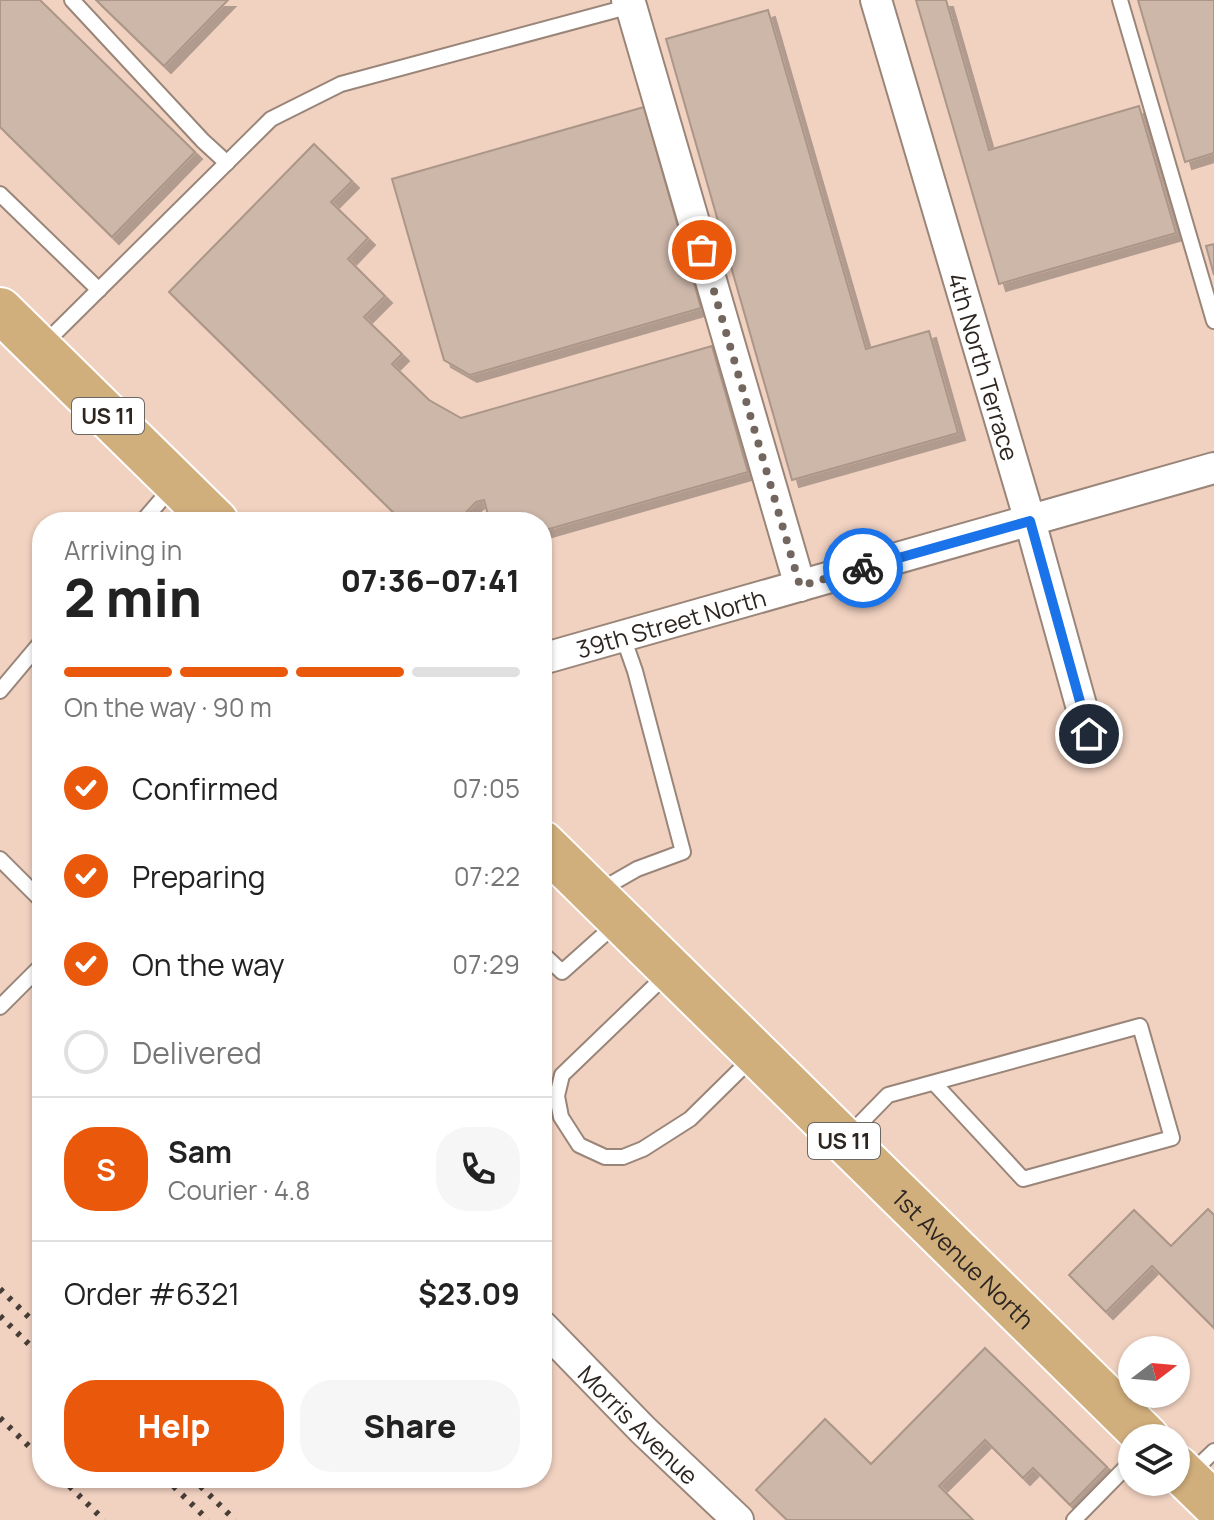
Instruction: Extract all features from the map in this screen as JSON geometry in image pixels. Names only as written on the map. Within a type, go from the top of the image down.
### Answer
[{"type":"main road","name":"US 11","points":[[0,310],[205,512]]},
{"type":"main road","name":"1st Avenue North","points":[[552,857],[607,907],[1133,1424]]},
{"type":"street","name":"4th North Terrace","points":[[876,0],[1030,521],[1089,734]]},
{"type":"street","points":[[637,2],[800,586]]},
{"type":"street","name":"39th Street North","points":[[552,656],[1214,468]]},
{"type":"street","name":"Morris Avenue","points":[[552,1336],[643,1430],[738,1520]]},
{"type":"lane","points":[[72,0],[227,163]]},
{"type":"lane","points":[[1120,0],[1214,321]]},
{"type":"lane","points":[[39,349],[271,119],[341,84],[637,2]]},
{"type":"lane","points":[[0,194],[99,290]]},
{"type":"lane","points":[[150,512],[175,483]]},
{"type":"lane","points":[[552,962],[562,972],[637,869],[683,852],[635,671],[623,637]]},
{"type":"lane","points":[[0,691],[32,653]]},
{"type":"lane","points":[[0,859],[32,891]]},
{"type":"lane","points":[[671,970],[562,1075],[557,1096],[561,1117],[579,1145],[605,1157],[623,1157],[643,1149],[690,1119],[756,1054]]},
{"type":"lane","points":[[0,1007],[32,975]]},
{"type":"lane","points":[[844,1140],[888,1095],[1140,1026],[1172,1138],[1023,1179],[934,1083]]},
{"type":"lane","points":[[1074,1520],[1118,1475]]},
{"type":"shaded area","points":[[0,0],[1214,0],[1214,1520],[0,1520]]},
{"type":"building","points":[[0,0],[40,0],[195,152],[112,237],[0,127]]},
{"type":"building","points":[[96,0],[228,0],[164,66]]},
{"type":"building","points":[[916,0],[946,0],[989,150],[1139,106],[1176,233],[999,284]]},
{"type":"building","points":[[1138,0],[1214,0],[1214,153],[1185,162]]},
{"type":"building","points":[[768,10],[866,349],[929,331],[958,433],[792,480],[666,39]]},
{"type":"building","points":[[644,107],[701,308],[470,375],[444,360],[392,179]]},
{"type":"building","points":[[314,144],[352,181],[331,202],[368,238],[348,259],[385,296],[364,317],[402,354],[392,364],[429,400],[461,418],[712,346],[748,472],[552,528],[552,512],[487,512],[484,500],[476,502],[466,512],[393,512],[169,292]]},
{"type":"building","points":[[1214,244],[1214,275],[1206,246]]},
{"type":"building","points":[[1208,1209],[1214,1215],[1214,1328],[1152,1266],[1106,1312],[1069,1275],[1134,1210],[1171,1246]]},
{"type":"building","points":[[985,1348],[1107,1467],[1070,1505],[1033,1468],[1023,1478],[985,1440],[939,1486],[973,1520],[787,1520],[756,1490],[825,1419],[871,1464]]},
{"type":"railway","points":[[0,1289],[32,1320]]},
{"type":"railway","points":[[0,1316],[32,1347]]},
{"type":"railway","points":[[0,1418],[32,1449]]},
{"type":"railway","points":[[71,1488],[104,1520]]},
{"type":"railway","points":[[175,1488],[208,1520]]},
{"type":"railway","points":[[202,1488],[235,1520]]},
{"type":"way so far","points":[[702,250],[800,586],[863,568]]},
{"type":"route","points":[[863,568],[1030,521],[1089,734]]}]
